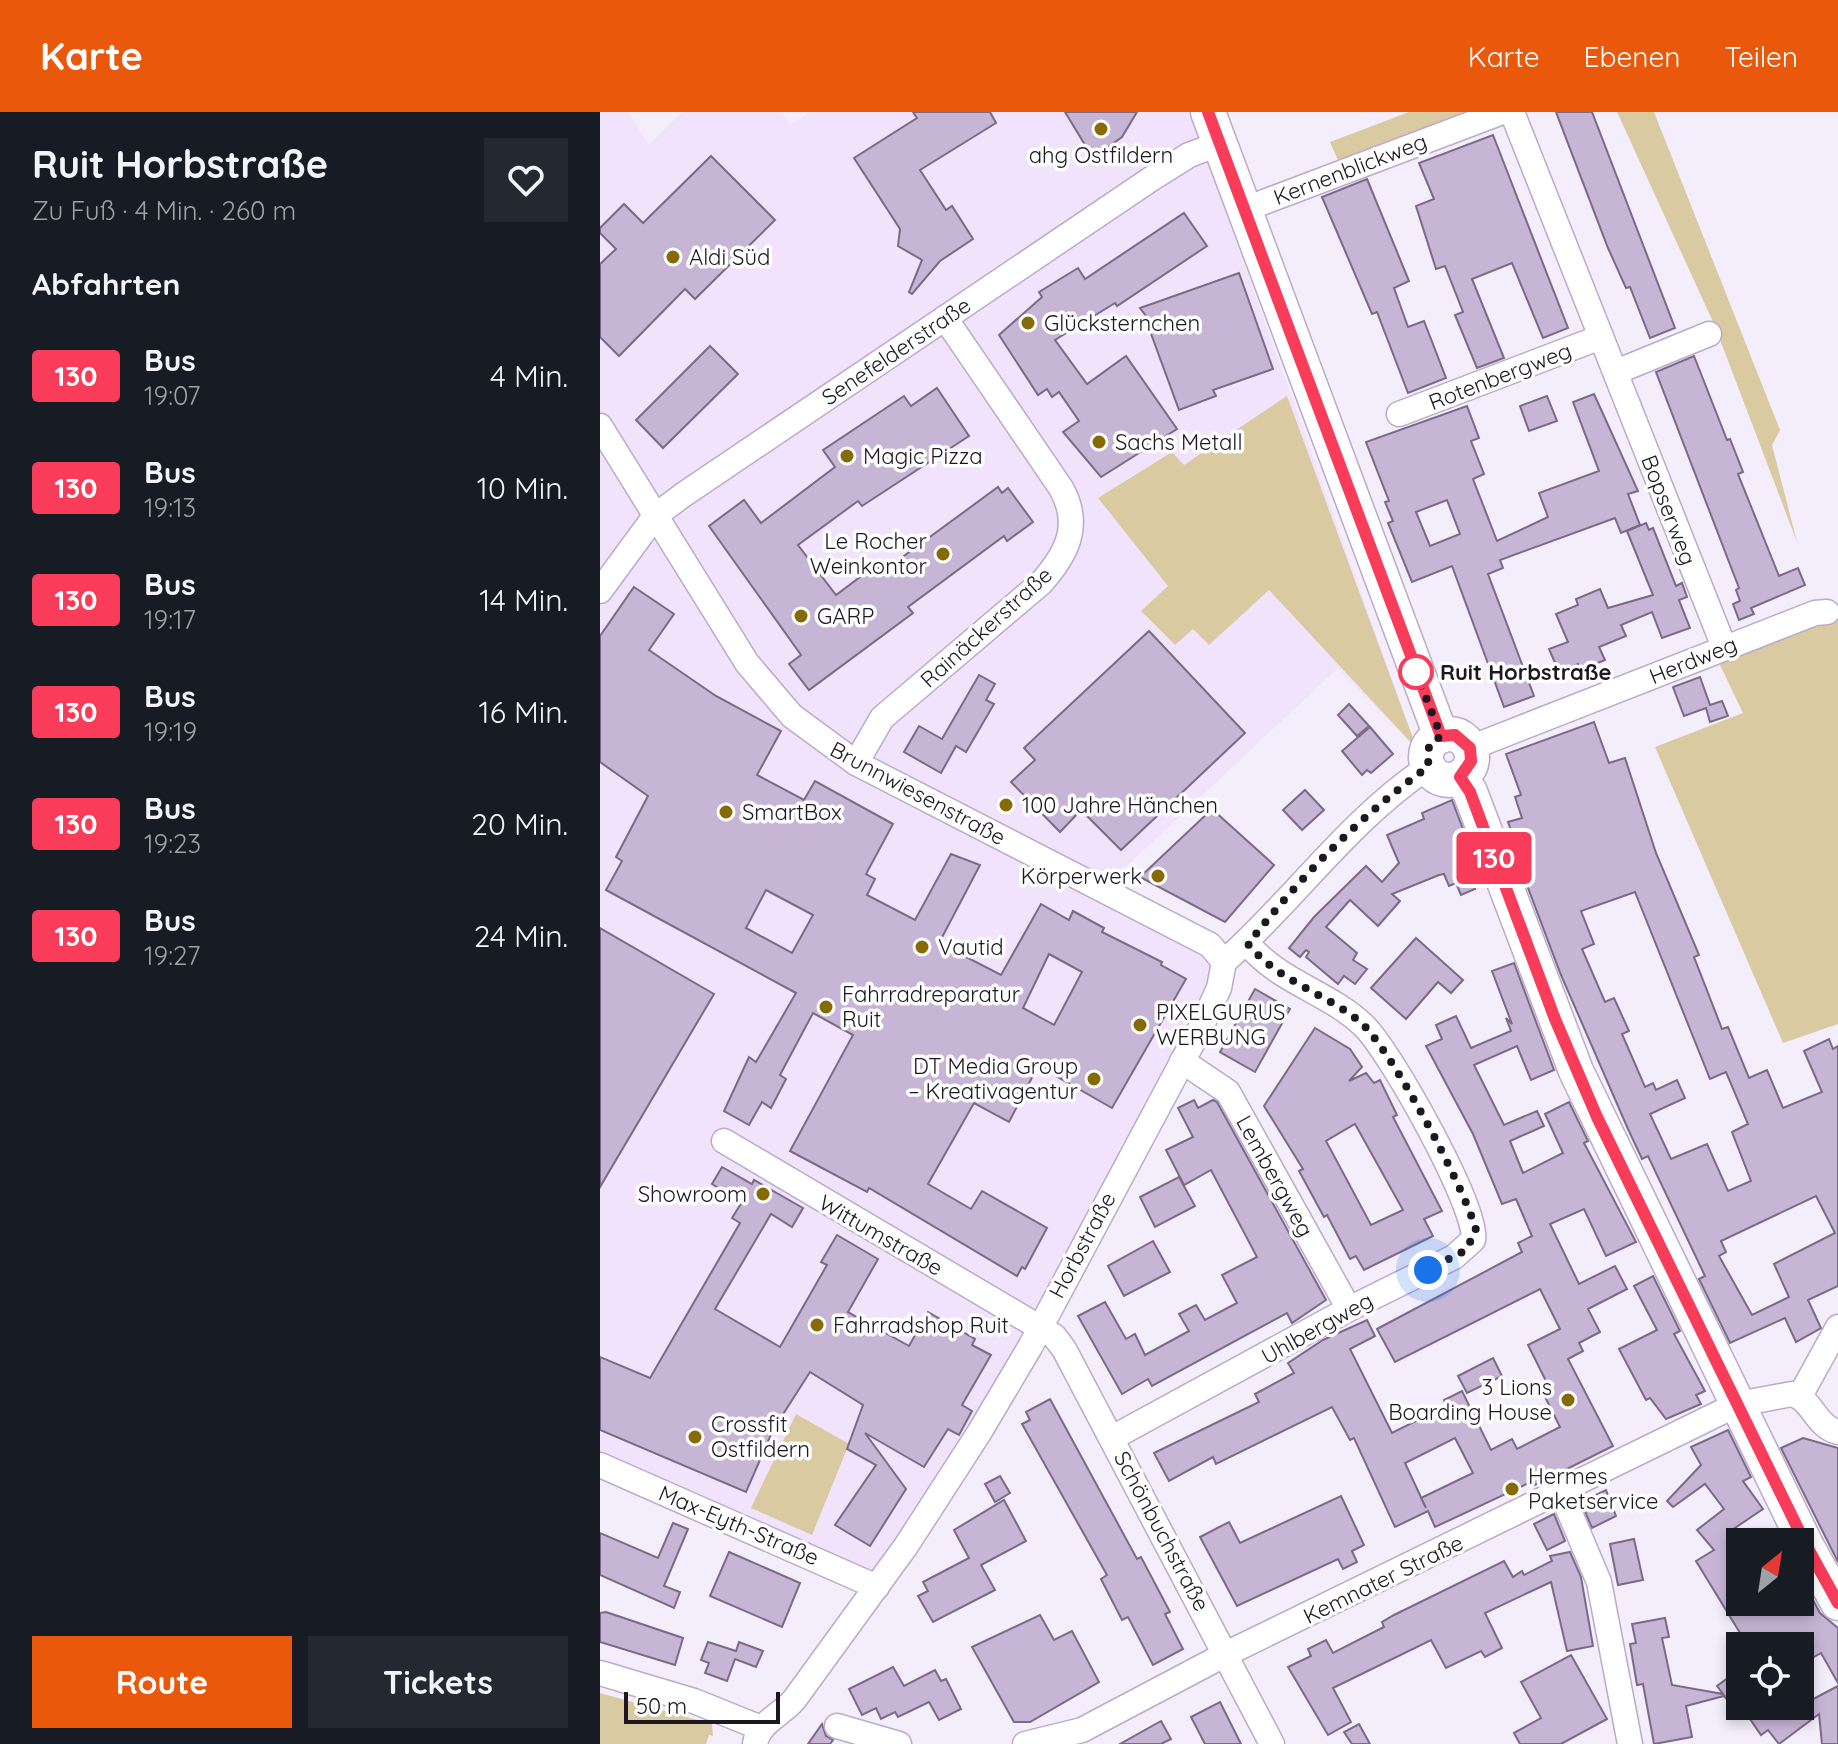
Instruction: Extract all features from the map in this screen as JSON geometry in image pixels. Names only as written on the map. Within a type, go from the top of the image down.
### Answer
[{"type":"main road","points":[[1208,112],[1450,757],[1470,792],[1576,1071],[1838,1603]]},
{"type":"street","name":"Kernenblickweg","points":[[1243,210],[1502,112]]},
{"type":"street","name":"Bopserweg","points":[[1512,112],[1724,647]]},
{"type":"street","name":"Senefelderstraße","points":[[600,591],[655,516],[1151,179],[1189,155],[1219,144]]},
{"type":"street","name":"Rainäckerstraße","points":[[856,763],[882,718],[1041,583],[1062,557],[1072,530],[1072,515],[1061,488],[945,318]]},
{"type":"street","points":[[1616,372],[1709,334]]},
{"type":"street","name":"Rotenbergweg","points":[[1399,414],[1601,337]]},
{"type":"street","name":"Brunnwiesenstraße","points":[[600,426],[721,624],[774,697],[808,730],[856,763],[1210,945],[1224,962]]},
{"type":"street","name":"Herdweg","points":[[1450,757],[1724,647],[1815,613],[1827,612]]},
{"type":"street","points":[[1224,962],[1248,944],[1274,910],[1344,836],[1450,757]]},
{"type":"street","name":"Uhlbergweg","points":[[1112,1438],[1349,1309],[1466,1250],[1476,1230],[1416,1105],[1369,1030],[1351,1015],[1278,972],[1248,944]]},
{"type":"street","name":"Horbstraße","points":[[755,1733],[783,1713],[794,1700],[943,1492],[1040,1327],[1182,1061],[1219,988],[1224,962]]},
{"type":"street","name":"Lembergweg","points":[[1182,1061],[1228,1092],[1349,1309]]},
{"type":"street","name":"Wittumstraße","points":[[724,1141],[1040,1327]]},
{"type":"street","name":"Schönbuchstraße","points":[[1040,1327],[1064,1349],[1272,1744]]},
{"type":"street","points":[[1838,1327],[1800,1396],[1822,1426],[1838,1432]]},
{"type":"street","name":"Kemnater Straße","points":[[1025,1744],[1084,1737],[1226,1654],[1738,1404],[1785,1393],[1800,1396]]},
{"type":"street","name":"Max-Eyth-Straße","points":[[600,1465],[877,1587]]},
{"type":"street","points":[[1561,1492],[1599,1582],[1630,1744]]},
{"type":"street","points":[[600,1673],[720,1710],[755,1733]]},
{"type":"street","points":[[837,1726],[899,1744]]},
{"type":"shaded area","points":[[600,112],[628,112],[649,145],[682,112],[782,112],[790,125],[811,112],[1190,112],[1417,749],[1338,668],[1116,876],[1103,893],[1210,949],[1221,969],[1045,1310],[877,1582],[600,1461]]},
{"type":"shaded area","points":[[1409,112],[1480,112],[1340,165],[1330,142]]},
{"type":"shaded area","points":[[1617,112],[1654,112],[1780,430],[1772,445],[1797,542],[1714,324]]},
{"type":"shaded area","points":[[1287,396],[1417,749],[1269,590],[1209,645],[1193,629],[1175,645],[1141,611],[1168,586],[1098,498],[1172,452],[1184,465]]},
{"type":"shaded area","points":[[1838,616],[1838,1024],[1783,1043],[1655,747],[1743,713],[1719,663]]},
{"type":"shaded area","points":[[796,1414],[849,1444],[812,1535],[751,1508]]},
{"type":"shaded area","points":[[600,1693],[712,1724],[713,1736],[709,1735],[706,1744],[600,1744]]},
{"type":"building","points":[[913,112],[990,112],[996,123],[920,170],[946,210],[952,206],[973,239],[940,261],[912,294],[909,292],[922,260],[898,246],[900,229],[854,158],[917,118]]},
{"type":"building","name":"ahg Ostfildern","points":[[1065,112],[1137,112],[1122,137],[1093,158]]},
{"type":"building","points":[[1556,112],[1592,112],[1675,328],[1650,338],[1630,287],[1626,288],[1608,248]]},
{"type":"building","points":[[1493,135],[1568,328],[1543,338],[1512,263],[1472,279],[1504,358],[1477,368],[1455,315],[1463,312],[1445,266],[1436,269],[1416,206],[1434,199],[1419,163]]},
{"type":"building","name":"Aldi Süd","points":[[711,156],[775,220],[695,299],[685,289],[619,356],[600,337],[600,264],[616,249],[600,233],[600,228],[624,204],[643,223]]},
{"type":"building","points":[[1367,179],[1409,281],[1394,288],[1408,327],[1424,321],[1446,378],[1408,393],[1377,312],[1372,314],[1322,197]]},
{"type":"building","points":[[1184,213],[1207,246],[1117,306],[1115,303],[1055,340],[1087,384],[1126,356],[1177,429],[1101,477],[1063,432],[1079,421],[1059,392],[1052,397],[1047,389],[1038,395],[999,335],[1042,297],[1039,292],[1078,268],[1085,279]]},
{"type":"building","points":[[1239,273],[1273,369],[1213,390],[1216,396],[1179,410],[1150,331],[1155,328],[1140,308]]},
{"type":"building","points":[[710,346],[738,374],[663,448],[636,420]]},
{"type":"building","points":[[1694,356],[1743,472],[1738,474],[1779,576],[1798,568],[1805,585],[1751,608],[1754,614],[1739,620],[1733,604],[1740,601],[1736,590],[1739,588],[1656,372]]},
{"type":"building","points":[[937,388],[969,436],[862,506],[858,501],[798,545],[836,595],[876,565],[882,572],[998,487],[1002,493],[1008,488],[1033,522],[1007,541],[1004,536],[908,607],[913,613],[809,690],[789,664],[801,655],[709,526],[744,500],[761,523],[835,467],[823,450],[904,396],[911,406]]},
{"type":"building","points":[[1594,394],[1638,491],[1628,494],[1640,525],[1621,533],[1615,518],[1500,560],[1503,568],[1488,574],[1534,696],[1504,707],[1452,566],[1412,582],[1388,523],[1393,521],[1385,502],[1389,501],[1366,442],[1467,406],[1479,438],[1471,441],[1484,474],[1473,479],[1497,541],[1548,517],[1539,493],[1599,471],[1573,402]],"holes":[[[1447,500],[1460,534],[1430,546],[1416,512]]]},
{"type":"building","points":[[1547,396],[1557,421],[1529,431],[1520,406]]},
{"type":"building","points":[[1646,523],[1649,530],[1653,528],[1676,586],[1682,583],[1687,597],[1679,600],[1690,628],[1662,638],[1652,612],[1621,625],[1626,636],[1599,647],[1605,660],[1581,670],[1578,664],[1559,672],[1549,649],[1568,642],[1556,614],[1578,605],[1576,599],[1600,589],[1608,608],[1653,595],[1627,531]]},
{"type":"building","points":[[634,587],[674,614],[649,650],[716,696],[781,731],[757,775],[804,800],[815,781],[893,824],[866,874],[875,879],[867,895],[915,920],[951,854],[980,865],[939,943],[1001,975],[1041,904],[1069,920],[1073,911],[1104,928],[1102,932],[1162,962],[1161,965],[1186,979],[1112,1108],[1038,1066],[1009,1122],[974,1103],[928,1184],[971,1209],[982,1191],[1047,1228],[1025,1269],[1022,1267],[1017,1276],[869,1188],[867,1192],[790,1151],[853,1035],[813,1013],[780,1075],[786,1079],[771,1108],[762,1102],[749,1125],[724,1111],[749,1057],[756,1062],[796,993],[606,890],[622,861],[616,857],[648,796],[600,762],[600,636]],"holes":[[[766,890],[813,915],[792,953],[746,928]],[[1049,954],[1082,972],[1054,1025],[1023,1008]]]},
{"type":"building","points":[[1149,631],[1245,733],[1121,850],[1081,810],[1060,832],[1011,782],[1035,760],[1024,748]]},
{"type":"building","points":[[979,675],[995,684],[986,700],[994,704],[966,752],[956,746],[941,773],[904,752],[919,726],[942,739]]},
{"type":"building","points":[[1700,677],[1710,705],[1722,701],[1728,716],[1710,722],[1706,708],[1684,716],[1673,687]]},
{"type":"building","points":[[1349,704],[1369,726],[1357,736],[1338,715]]},
{"type":"building","points":[[1594,722],[1609,763],[1625,758],[1656,853],[1699,955],[1694,957],[1722,1029],[1728,1027],[1749,1078],[1767,1070],[1783,1108],[1822,1092],[1804,1051],[1829,1039],[1833,1049],[1838,1046],[1838,1286],[1808,1300],[1821,1328],[1796,1342],[1785,1318],[1730,1343],[1699,1279],[1705,1276],[1648,1156],[1642,1159],[1561,975],[1511,843],[1515,842],[1508,822],[1522,818],[1515,797],[1521,795],[1506,754]],"holes":[[[1635,892],[1710,1079],[1726,1072],[1748,1124],[1732,1132],[1751,1181],[1728,1191],[1707,1144],[1671,1159],[1650,1114],[1685,1098],[1677,1080],[1656,1090],[1653,1083],[1645,1087],[1622,1034],[1629,1031],[1614,998],[1605,1002],[1582,949],[1594,944],[1581,911]],[[1816,1196],[1835,1233],[1774,1264],[1789,1297],[1752,1315],[1719,1256],[1726,1252],[1721,1241]]]},
{"type":"building","points":[[1370,727],[1393,754],[1371,773],[1367,770],[1362,775],[1342,751]]},
{"type":"building","points":[[1305,790],[1324,810],[1302,830],[1283,810]]},
{"type":"building","points":[[1452,800],[1480,874],[1470,877],[1475,889],[1461,895],[1456,883],[1449,886],[1444,874],[1439,875],[1392,894],[1400,901],[1378,926],[1350,900],[1326,927],[1357,953],[1353,960],[1367,969],[1355,984],[1344,976],[1338,984],[1306,957],[1309,952],[1306,950],[1300,957],[1289,948],[1314,917],[1366,866],[1382,882],[1399,863],[1387,835],[1424,819],[1422,813]]},
{"type":"building","points":[[1212,809],[1274,865],[1225,922],[1140,877]]},
{"type":"building","points":[[600,928],[714,994],[600,1187]]},
{"type":"building","points":[[1416,938],[1463,980],[1451,993],[1438,982],[1406,1019],[1371,988]]},
{"type":"building","points":[[1514,963],[1554,1070],[1531,1080],[1517,1046],[1474,1065],[1504,1125],[1537,1111],[1544,1126],[1510,1141],[1523,1173],[1563,1153],[1545,1114],[1569,1102],[1588,1141],[1584,1143],[1636,1242],[1606,1256],[1584,1209],[1550,1224],[1579,1284],[1615,1266],[1627,1289],[1588,1309],[1600,1332],[1579,1343],[1583,1351],[1568,1359],[1613,1446],[1535,1485],[1533,1481],[1435,1527],[1428,1511],[1395,1527],[1354,1438],[1350,1440],[1332,1407],[1216,1464],[1213,1457],[1169,1481],[1154,1453],[1259,1402],[1255,1394],[1294,1373],[1288,1363],[1323,1340],[1367,1320],[1375,1336],[1350,1349],[1392,1433],[1446,1406],[1444,1400],[1462,1391],[1491,1450],[1512,1439],[1517,1449],[1560,1427],[1542,1391],[1549,1387],[1528,1345],[1560,1329],[1540,1289],[1395,1362],[1377,1329],[1522,1252],[1518,1243],[1532,1236],[1516,1199],[1502,1204],[1473,1134],[1426,1046],[1442,1039],[1436,1025],[1456,1016],[1471,1048],[1511,1031],[1506,1018],[1512,1024],[1492,971]],"holes":[[[1455,1438],[1473,1473],[1421,1498],[1405,1463]]]},
{"type":"building","points":[[1255,989],[1290,1009],[1255,1072],[1220,1052]]},
{"type":"building","points":[[1315,1028],[1350,1049],[1362,1067],[1349,1081],[1366,1073],[1374,1083],[1380,1080],[1397,1115],[1393,1117],[1442,1211],[1424,1219],[1433,1236],[1364,1270],[1356,1256],[1350,1259],[1327,1215],[1324,1217],[1299,1171],[1303,1169],[1264,1106]],"holes":[[[1355,1124],[1403,1210],[1371,1225],[1326,1141]]]},
{"type":"building","points":[[1194,1100],[1198,1108],[1213,1100],[1217,1102],[1326,1300],[1292,1323],[1287,1313],[1152,1386],[1148,1379],[1122,1394],[1078,1316],[1105,1302],[1126,1339],[1135,1334],[1145,1355],[1189,1331],[1179,1314],[1196,1305],[1205,1320],[1237,1303],[1222,1275],[1257,1257],[1211,1170],[1184,1185],[1166,1150],[1193,1137],[1178,1108]]},
{"type":"building","points":[[722,1167],[752,1184],[754,1180],[803,1208],[792,1227],[771,1214],[715,1309],[780,1347],[827,1265],[821,1262],[837,1235],[878,1259],[848,1312],[909,1346],[928,1312],[975,1339],[972,1345],[991,1355],[962,1405],[972,1411],[959,1435],[948,1429],[924,1467],[865,1433],[906,1489],[870,1546],[835,1525],[876,1465],[847,1449],[863,1405],[810,1372],[773,1430],[746,1492],[600,1430],[600,1357],[650,1378],[740,1223],[732,1218],[742,1202],[712,1184]]},
{"type":"building","points":[[1179,1177],[1195,1206],[1155,1227],[1140,1197]]},
{"type":"building","points":[[1153,1241],[1170,1272],[1124,1296],[1108,1266]]},
{"type":"building","points":[[1653,1276],[1680,1331],[1674,1334],[1705,1391],[1696,1395],[1701,1404],[1666,1419],[1650,1398],[1646,1400],[1619,1349],[1657,1330],[1634,1286]]},
{"type":"building","points":[[1493,1358],[1502,1376],[1467,1393],[1458,1376]]},
{"type":"building","points":[[1050,1399],[1137,1559],[1141,1557],[1170,1612],[1165,1614],[1183,1649],[1153,1665],[1128,1617],[1122,1620],[1101,1579],[1107,1575],[1022,1424],[1030,1420],[1026,1412]]},
{"type":"building","points":[[1728,1430],[1751,1477],[1743,1481],[1763,1509],[1735,1528],[1726,1528],[1726,1610],[1696,1561],[1714,1550],[1697,1530],[1724,1509],[1705,1484],[1673,1507],[1667,1501],[1701,1465],[1691,1447]]},
{"type":"building","points":[[1803,1438],[1838,1448],[1838,1562],[1781,1448]]},
{"type":"building","points":[[1000,1476],[1010,1493],[995,1502],[985,1484]]},
{"type":"building","points":[[1606,1490],[1616,1516],[1592,1528],[1581,1502]]},
{"type":"building","points":[[1341,1496],[1364,1545],[1352,1551],[1357,1562],[1343,1569],[1338,1559],[1237,1606],[1200,1537],[1229,1522],[1240,1543]]},
{"type":"building","points":[[1004,1500],[1026,1541],[981,1565],[995,1590],[933,1622],[918,1596],[928,1591],[923,1582],[969,1558],[954,1530]]},
{"type":"building","points":[[1554,1514],[1565,1541],[1547,1550],[1534,1524]]},
{"type":"building","points":[[673,1523],[688,1529],[664,1586],[680,1592],[674,1608],[600,1575],[600,1533],[658,1558]]},
{"type":"building","points":[[1634,1539],[1643,1580],[1618,1585],[1610,1544]]},
{"type":"building","points":[[729,1552],[800,1583],[782,1627],[710,1596]]},
{"type":"building","points":[[1570,1552],[1581,1577],[1593,1646],[1567,1651],[1551,1582],[1485,1613],[1502,1648],[1485,1657],[1481,1651],[1446,1668],[1431,1640],[1333,1688],[1351,1722],[1328,1735],[1288,1667],[1311,1656],[1308,1649],[1326,1640],[1333,1653],[1384,1627],[1382,1622],[1394,1615],[1504,1561],[1513,1577],[1552,1561],[1550,1556]]},
{"type":"building","points":[[1814,1602],[1820,1613],[1838,1628],[1838,1683],[1821,1653],[1814,1657],[1814,1632],[1739,1632],[1730,1616],[1814,1616]]},
{"type":"building","points":[[606,1612],[683,1638],[675,1665],[600,1642],[600,1613]]},
{"type":"building","points":[[1040,1615],[1054,1640],[1072,1631],[1099,1682],[1030,1722],[1014,1722],[972,1647]]},
{"type":"building","points":[[1665,1618],[1669,1637],[1662,1638],[1672,1685],[1723,1694],[1717,1686],[1726,1679],[1726,1698],[1724,1696],[1686,1706],[1692,1737],[1654,1744],[1643,1684],[1637,1685],[1630,1644],[1636,1643],[1632,1624]]},
{"type":"building","points":[[708,1642],[736,1651],[739,1642],[763,1651],[756,1667],[735,1659],[727,1681],[705,1673],[709,1663],[701,1660]]},
{"type":"building","points":[[1571,1655],[1607,1719],[1561,1744],[1520,1744],[1514,1733],[1541,1718],[1521,1682]]},
{"type":"building","points":[[893,1667],[904,1686],[935,1670],[941,1681],[946,1679],[961,1709],[939,1720],[929,1702],[898,1717],[895,1712],[881,1719],[876,1708],[862,1715],[849,1689]]},
{"type":"building","points":[[1838,1686],[1838,1744],[1822,1744],[1819,1714],[1814,1718],[1814,1699]]},
{"type":"building","points":[[1220,1702],[1241,1744],[1205,1744],[1191,1717]]},
{"type":"building","points":[[1751,1720],[1811,1720],[1779,1744],[1768,1730],[1761,1735]]},
{"type":"building","points":[[1161,1721],[1171,1739],[1161,1744],[1120,1744]]},
{"type":"building","points":[[822,1724],[826,1736],[833,1740],[830,1744],[808,1744]]},
{"type":"building","points":[[1359,1724],[1370,1744],[1352,1744],[1344,1732]]},
{"type":"bus line","name":"130","points":[[1208,112],[1441,736],[1455,735],[1470,748],[1469,768],[1460,777],[1470,792],[1576,1071],[1787,1508],[1838,1603]]},
{"type":"place","name":"ahg Ostfildern","points":[[1101,129]]},
{"type":"place","name":"Aldi Süd","points":[[673,257]]},
{"type":"place","name":"Glücksternchen","points":[[1028,323]]},
{"type":"place","name":"Sachs Metall","points":[[1099,442]]},
{"type":"place","name":"Magic Pizza","points":[[847,456]]},
{"type":"place","name":"Le Rocher Weinkontor","points":[[943,554]]},
{"type":"place","name":"GARP","points":[[801,616]]},
{"type":"place","name":"Ruit Horbstraße","points":[[1416,672]]},
{"type":"place","name":"100 Jahre Hänchen","points":[[1006,805]]},
{"type":"place","name":"SmartBox","points":[[726,812]]},
{"type":"place","name":"Körperwerk","points":[[1158,876]]},
{"type":"place","name":"Vautid","points":[[922,947]]},
{"type":"place","name":"Fahrradreparatur Ruit","points":[[826,1007]]},
{"type":"place","name":"PIXELGURUS WERBUNG","points":[[1140,1025]]},
{"type":"place","name":"DT Media Group – Kreativagentur","points":[[1094,1079]]},
{"type":"place","name":"Showroom","points":[[763,1194]]},
{"type":"place","name":"Fahrradshop Ruit","points":[[817,1325]]},
{"type":"place","name":"3 Lions Boarding House","points":[[1568,1400]]},
{"type":"place","name":"Crossfit Ostfildern","points":[[695,1437]]},
{"type":"place","name":"Hermes Paketservice","points":[[1512,1489]]},
{"type":"route","points":[[1416,672],[1441,736],[1434,739],[1426,752],[1428,767],[1344,836],[1274,910],[1248,944],[1278,972],[1351,1015],[1369,1030],[1416,1105],[1476,1230],[1466,1250],[1428,1270]]}]
